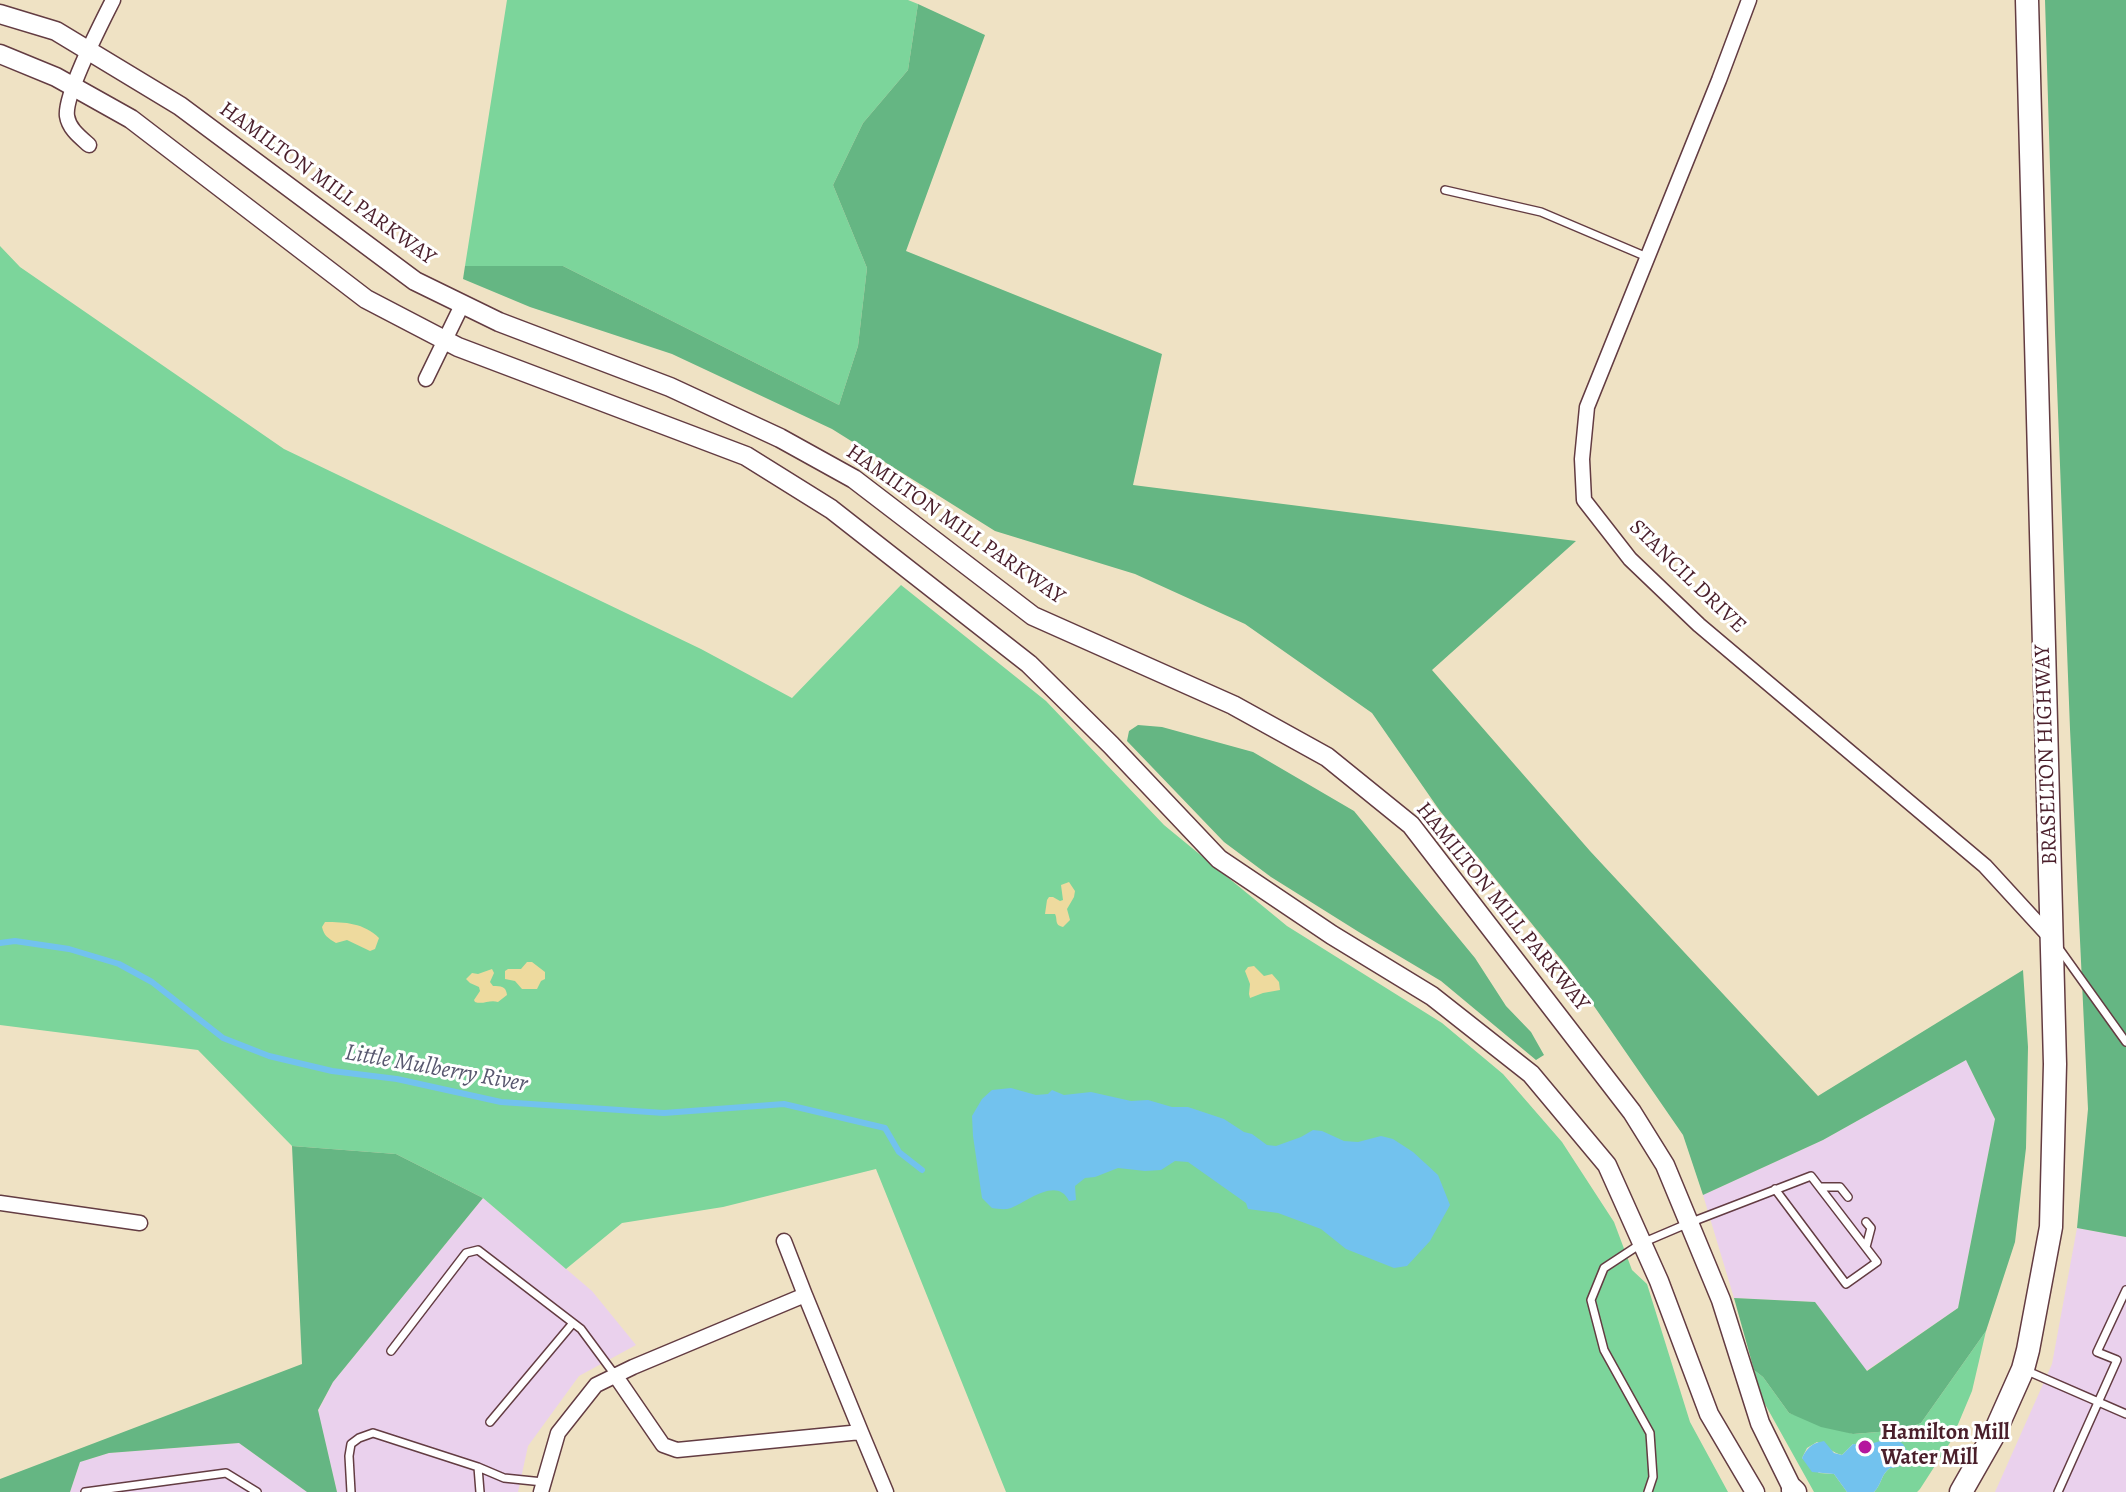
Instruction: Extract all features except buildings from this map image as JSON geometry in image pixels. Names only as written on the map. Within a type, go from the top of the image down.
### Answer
[{"type":"main road","name":"BRASELTON HIGHWAY","points":[[1961,1492],[1994,1434],[2023,1369],[2051,1227],[2055,1064],[2027,0]]},
{"type":"street","points":[[89,145],[72,130],[66,115],[88,51],[113,0]]},
{"type":"street","name":"STANCIL DRIVE","points":[[1749,0],[1587,407],[1582,459],[1584,500],[1630,559],[1699,625],[1985,866],[2052,939]]},
{"type":"street","name":"HAMILTON MILL PARKWAY","points":[[0,14],[56,31],[180,106],[415,281],[499,322],[670,387],[780,438],[854,479],[1033,616],[1233,705],[1327,757],[1411,825],[1632,1112],[1665,1165],[1721,1300],[1760,1423],[1794,1491]]},
{"type":"street","points":[[0,54],[56,77],[131,119],[366,299],[458,347],[746,456],[831,509],[1029,664],[1219,859],[1332,935],[1432,996],[1531,1074],[1607,1165],[1659,1281],[1709,1414],[1755,1492]]},
{"type":"street","points":[[426,379],[462,305]]},
{"type":"street","points":[[0,1203],[140,1223]]},
{"type":"street","points":[[784,1241],[886,1492]]},
{"type":"street","points":[[542,1487],[558,1433],[596,1385],[805,1295]]},
{"type":"street","points":[[615,1375],[663,1445],[677,1450],[861,1432]]},
{"type":"lane","points":[[1445,190],[1541,212],[1647,257]]},
{"type":"lane","points":[[2052,939],[2126,1042]]},
{"type":"lane","points":[[1648,1492],[1653,1477],[1650,1433],[1604,1350],[1591,1300],[1604,1268],[1642,1243],[1689,1223],[1775,1189],[1811,1176],[1877,1262],[1846,1284],[1775,1189]]},
{"type":"lane","points":[[1820,1187],[1840,1187],[1848,1197]]},
{"type":"lane","points":[[1866,1222],[1871,1228],[1866,1247]]},
{"type":"lane","points":[[391,1351],[466,1253],[478,1250],[581,1329],[615,1375]]},
{"type":"lane","points":[[2126,1290],[2097,1352],[2126,1364]]},
{"type":"lane","points":[[490,1422],[573,1323]]},
{"type":"lane","points":[[2058,1492],[2117,1360]]},
{"type":"lane","points":[[2023,1369],[2126,1414]]},
{"type":"lane","points":[[351,1492],[351,1444],[373,1433],[504,1478],[542,1487]]},
{"type":"lane","points":[[478,1467],[480,1492]]},
{"type":"lane","points":[[85,1492],[226,1473],[257,1492]]},
{"type":"shaded area","points":[[1966,1060],[1995,1119],[1958,1308],[1866,1371],[1815,1302],[1734,1298],[1703,1195],[1823,1140]]},
{"type":"shaded area","points":[[483,1198],[592,1291],[636,1345],[579,1376],[528,1446],[518,1492],[337,1492],[318,1411],[333,1382]]},
{"type":"shaded area","points":[[2077,1228],[2126,1237],[2126,1492],[1995,1492],[2052,1364]]},
{"type":"shaded area","points":[[239,1443],[307,1492],[70,1492],[80,1462],[109,1453]]},
{"type":"green space","points":[[507,0],[908,0],[918,4],[908,70],[863,123],[833,185],[867,268],[858,346],[839,405],[563,266],[465,266]]},
{"type":"green space","points":[[2045,0],[2126,0],[2126,1237],[2077,1228],[2088,1109],[2070,729]]},
{"type":"green space","points":[[918,4],[985,35],[906,251],[1162,354],[1133,485],[1576,541],[1432,670],[1590,851],[1818,1096],[2023,970],[2028,1047],[2026,1148],[2015,1242],[1986,1331],[1921,1423],[1903,1430],[1853,1434],[1821,1427],[1789,1413],[1763,1377],[1754,1370],[1734,1298],[1815,1302],[1867,1371],[1958,1308],[1995,1119],[1966,1060],[1823,1140],[1703,1195],[1683,1135],[1567,967],[1440,811],[1372,713],[1245,624],[1135,574],[995,531],[832,429],[672,354],[530,307],[463,279],[465,266],[563,266],[839,405],[858,346],[867,268],[833,185],[863,123],[908,70]]},
{"type":"green space","points":[[0,246],[20,267],[284,449],[701,649],[792,698],[901,585],[1046,701],[1164,825],[1287,926],[1442,1023],[1503,1074],[1562,1142],[1614,1222],[1632,1270],[1647,1284],[1690,1422],[1728,1492],[1006,1492],[876,1169],[723,1207],[622,1223],[566,1269],[483,1198],[396,1154],[292,1146],[198,1050],[0,1025]]},
{"type":"green space","points":[[1138,725],[1162,727],[1253,752],[1354,811],[1475,958],[1506,1006],[1531,1032],[1544,1055],[1536,1060],[1441,981],[1271,877],[1224,842],[1127,741],[1129,731]]},
{"type":"green space","points":[[292,1146],[396,1154],[483,1198],[333,1382],[318,1410],[337,1492],[307,1492],[239,1443],[109,1453],[80,1462],[70,1492],[0,1492],[0,1479],[302,1364]]},
{"type":"green space","points":[[1986,1331],[1972,1391],[1951,1441],[1917,1492],[1874,1492],[1890,1468],[1887,1439],[1868,1446],[1853,1444],[1842,1455],[1817,1442],[1807,1448],[1802,1458],[1819,1473],[1834,1474],[1847,1492],[1814,1492],[1761,1397],[1754,1370],[1763,1377],[1789,1413],[1853,1434],[1903,1430],[1921,1423]]},
{"type":"sand","points":[[1069,882],[1075,891],[1067,909],[1070,920],[1063,927],[1057,924],[1055,914],[1045,914],[1049,897],[1063,900],[1061,885]]},
{"type":"sand","points":[[325,922],[347,923],[367,929],[379,938],[375,949],[370,951],[347,940],[336,943],[324,933],[322,927]]},
{"type":"sand","points":[[527,962],[532,962],[545,972],[545,979],[537,989],[522,989],[515,981],[505,979],[505,971],[521,969]]},
{"type":"sand","points":[[1254,966],[1264,976],[1272,974],[1279,982],[1280,990],[1250,998],[1250,984],[1245,971]]},
{"type":"sand","points":[[492,969],[494,973],[490,982],[493,986],[504,988],[507,995],[498,1002],[475,1002],[479,987],[466,979],[472,973]]},
{"type":"water","points":[[1011,1088],[1036,1095],[1048,1094],[1052,1090],[1064,1095],[1091,1092],[1131,1101],[1148,1100],[1172,1107],[1188,1107],[1224,1119],[1267,1145],[1276,1146],[1313,1130],[1344,1141],[1358,1142],[1381,1136],[1393,1139],[1438,1175],[1450,1205],[1430,1241],[1407,1266],[1394,1268],[1346,1249],[1321,1229],[1278,1213],[1248,1209],[1246,1203],[1188,1162],[1175,1161],[1161,1170],[1118,1168],[1085,1178],[1075,1186],[1076,1200],[1069,1201],[1064,1194],[1050,1191],[1011,1208],[992,1208],[982,1198],[972,1116],[982,1099],[992,1090]]},
{"type":"water","points":[[1894,1438],[1903,1444],[1909,1454],[1902,1464],[1887,1470],[1874,1492],[1847,1492],[1834,1474],[1812,1472],[1802,1458],[1810,1446],[1824,1441],[1834,1453],[1842,1455],[1853,1444],[1870,1444]]},
{"type":"waterway","name":"Little Mulberry River","points":[[0,943],[15,941],[69,949],[119,964],[152,982],[223,1038],[269,1056],[332,1071],[397,1079],[501,1102],[664,1113],[784,1104],[885,1128],[899,1152],[922,1170]]},
{"type":"place","name":"Hamilton Mill Water Mill","points":[[1865,1447]]}]
